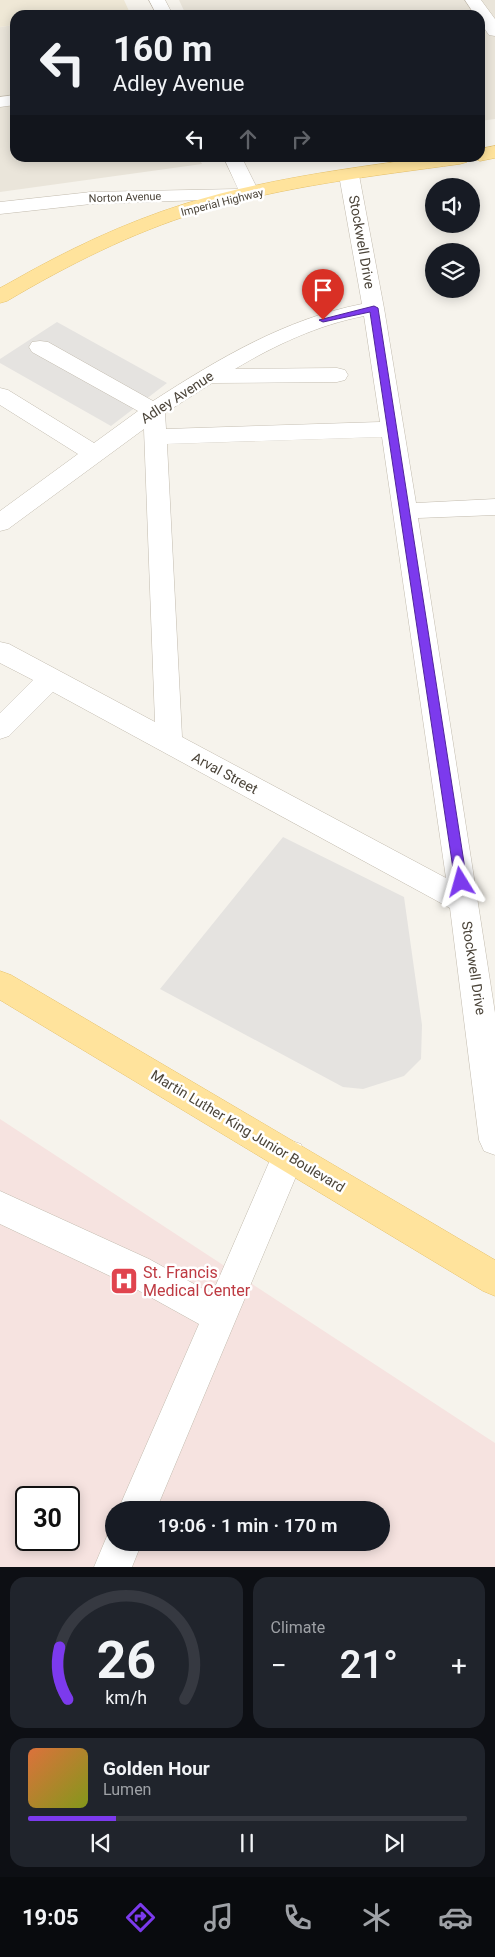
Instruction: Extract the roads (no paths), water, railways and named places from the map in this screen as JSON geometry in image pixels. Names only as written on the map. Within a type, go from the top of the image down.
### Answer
[{"type":"main road","name":"Imperial Highway","points":[[2,292],[122,233],[157,219],[250,194],[349,175],[434,162]]},
{"type":"main road","name":"Martin Luther King Junior Boulevard","points":[[0,984],[495,1279]]},
{"type":"street","points":[[485,17],[495,31]]},
{"type":"street","points":[[235,162],[250,194]]},
{"type":"street","name":"Stockwell Drive","points":[[349,175],[374,308],[406,510],[464,901],[490,1040],[495,1140]]},
{"type":"street","name":"Norton Avenue","points":[[0,208],[91,198],[250,194]]},
{"type":"street","name":"Adley Avenue","points":[[0,523],[154,411],[261,346],[323,320],[374,308]]},
{"type":"street","points":[[40,347],[154,411],[169,742]]},
{"type":"street","points":[[210,376],[337,375]]},
{"type":"street","points":[[0,395],[95,454]]},
{"type":"street","points":[[156,437],[393,430]]},
{"type":"street","points":[[406,510],[495,506]]},
{"type":"street","points":[[0,651],[51,678],[0,730]]},
{"type":"street","name":"Arval Street","points":[[51,678],[464,901]]},
{"type":"street","points":[[141,1501],[289,1155]]},
{"type":"street","points":[[0,1207],[137,1271],[220,1317]]},
{"type":"street","points":[[113,1567],[119,1551]]},
{"type":"place","name":"St. Francis Medical Center","points":[[124,1281]]}]
